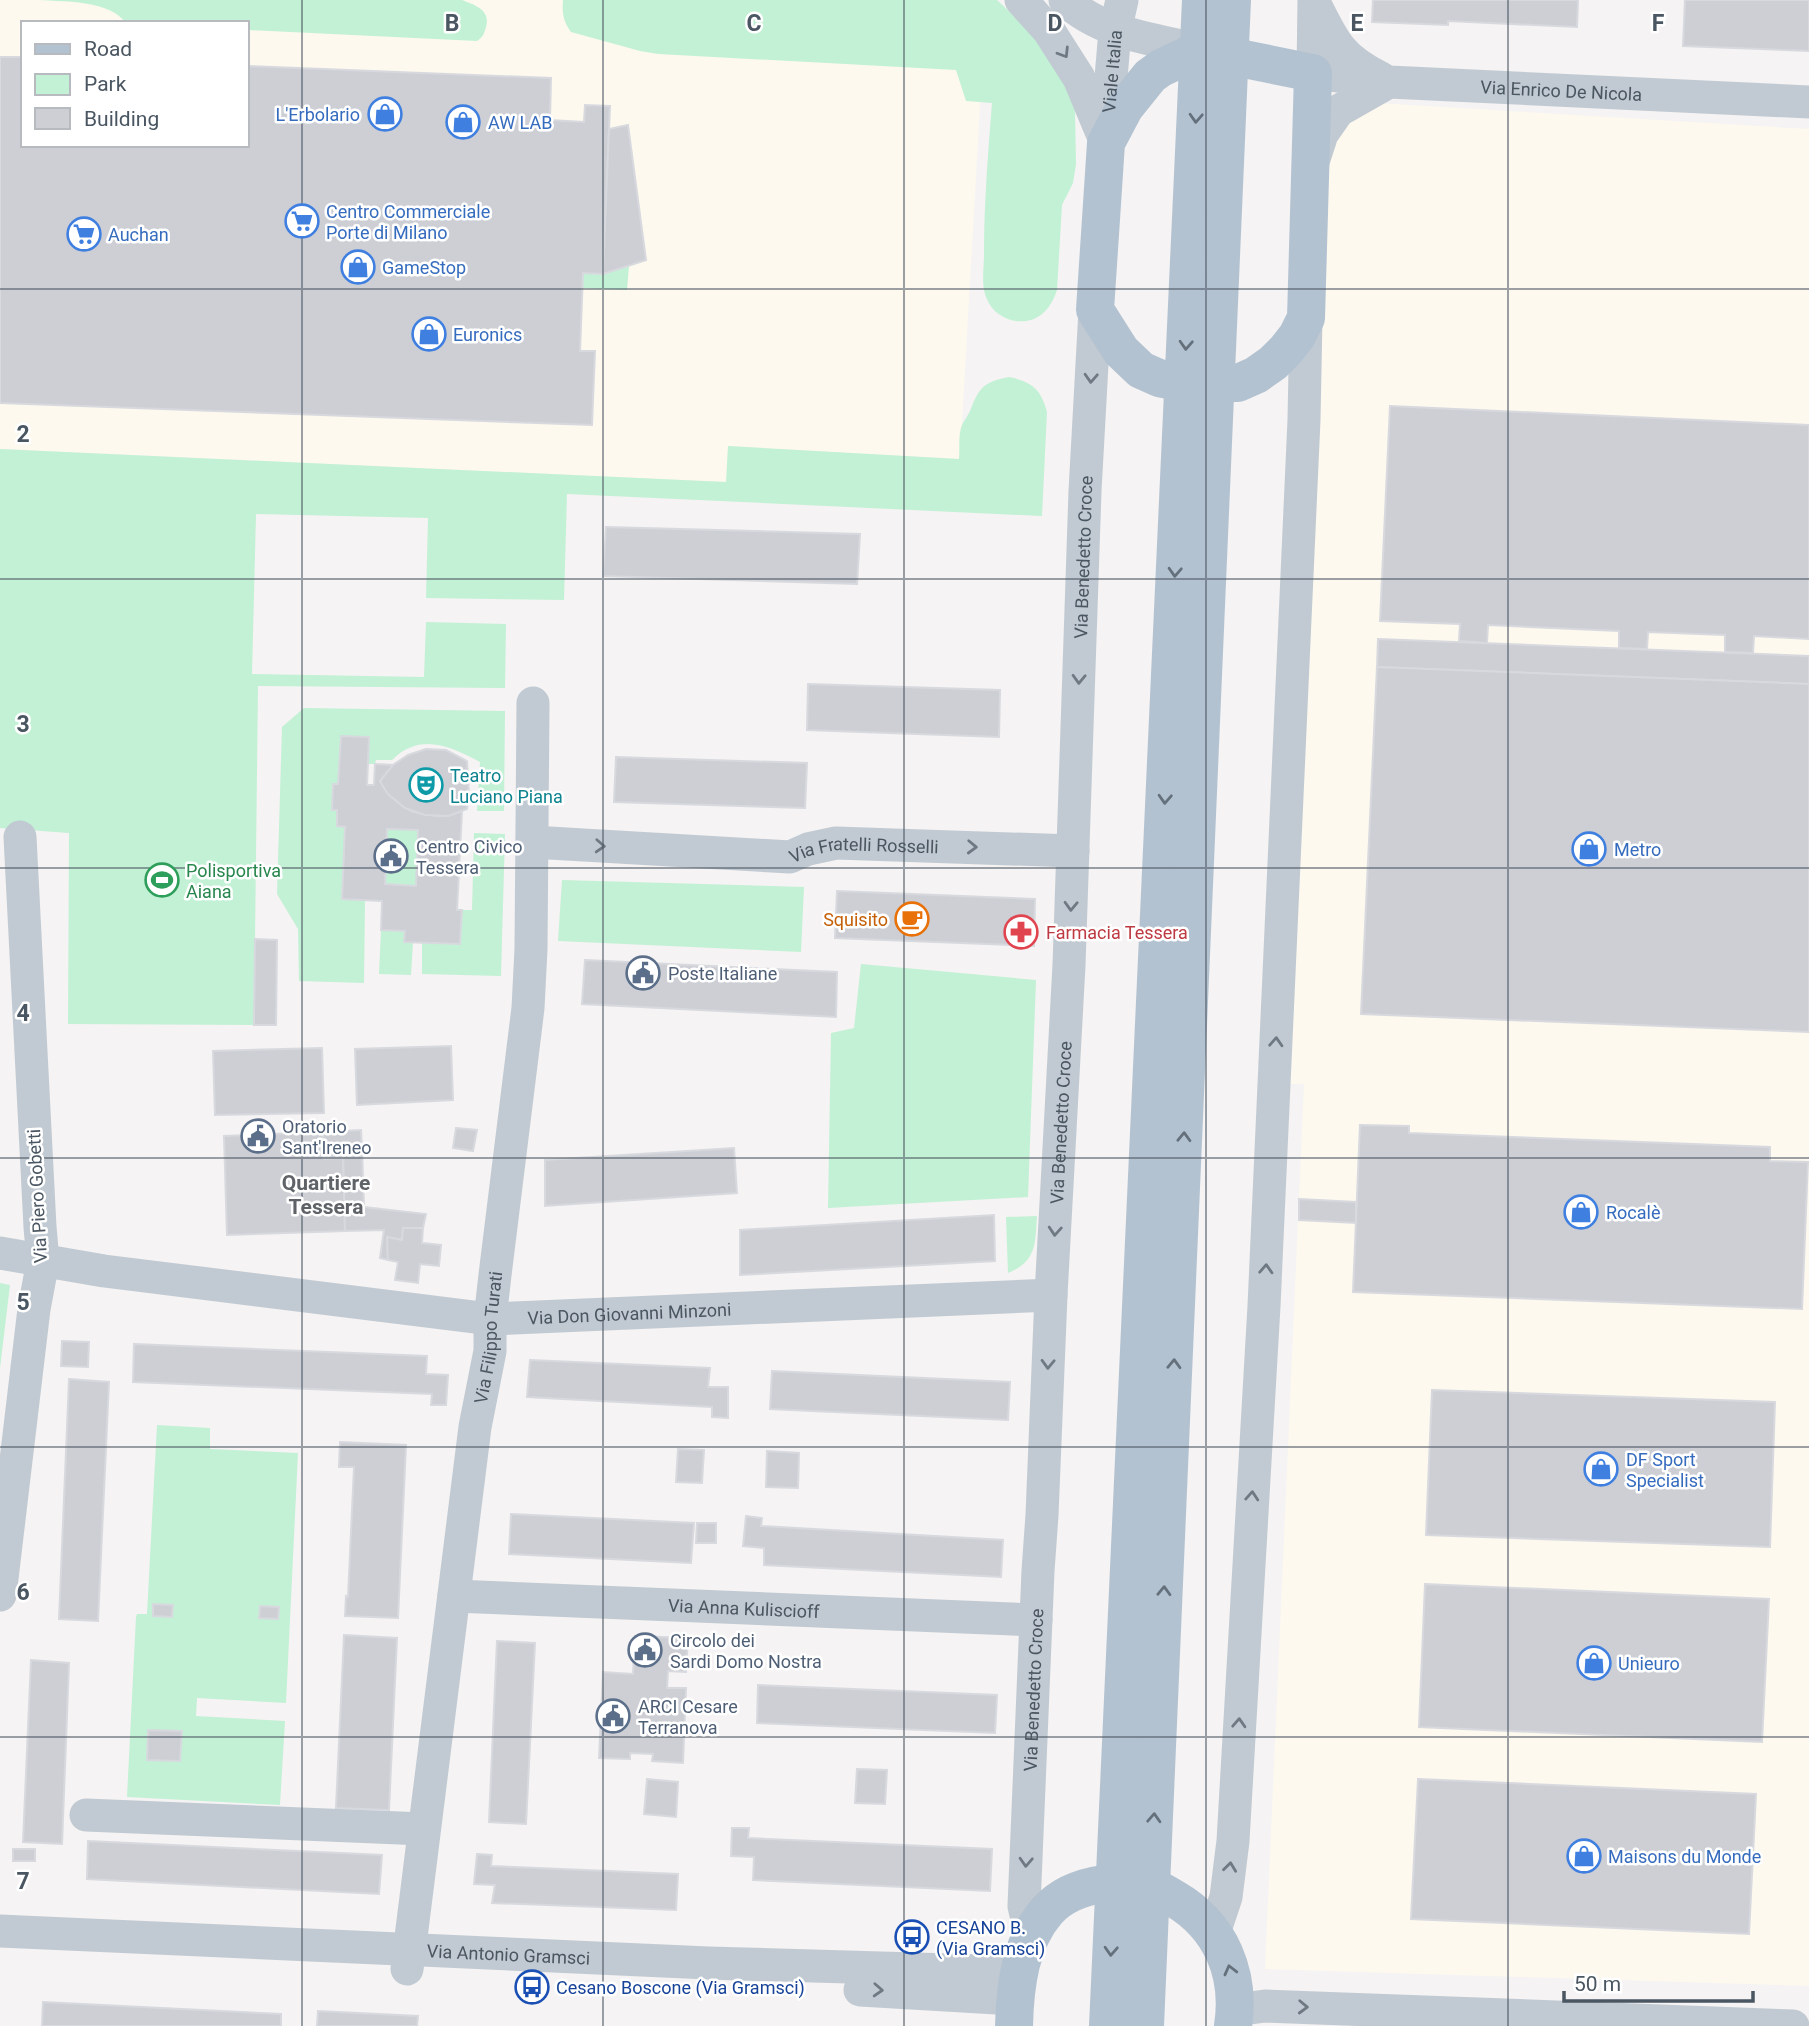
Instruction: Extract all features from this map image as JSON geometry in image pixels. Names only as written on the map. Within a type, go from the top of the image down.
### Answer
[{"type":"main road","points":[[1201,0],[1215,53]]},
{"type":"main road","points":[[1145,2026],[1133,1885],[1215,53],[1232,0]]},
{"type":"main road","name":"Via Benedetto Croce","points":[[1095,310],[1106,143],[1125,107],[1150,76],[1161,68],[1215,53]]},
{"type":"main road","points":[[1095,310],[1121,351],[1141,370],[1158,378],[1200,383],[1238,383],[1256,375],[1273,363],[1297,337],[1306,318],[1313,73],[1215,53]]},
{"type":"main road","points":[[1019,1983],[1046,1912],[1058,1900],[1071,1892],[1096,1885],[1133,1885],[1190,1908],[1214,1933],[1233,1975],[1234,2018]]},
{"type":"main road","points":[[1108,2026],[1133,1885]]},
{"type":"street","points":[[1021,0],[1049,31],[1079,78],[1106,143]]},
{"type":"street","points":[[1065,0],[1076,10],[1118,15],[1215,53]]},
{"type":"street","points":[[1313,73],[1314,1]]},
{"type":"street","points":[[1314,1],[1335,43],[1345,55],[1361,68],[1389,82]]},
{"type":"street","name":"Viale Italia","points":[[1106,143],[1118,15]]},
{"type":"street","name":"Via Enrico De Nicola","points":[[1313,73],[1389,82],[1809,102]]},
{"type":"street","points":[[1310,169],[1322,134],[1338,110],[1389,82]]},
{"type":"street","name":"Via Benedetto Croce","points":[[1019,1983],[1058,1193],[1095,310]]},
{"type":"street","points":[[1214,1933],[1226,1897],[1233,1841],[1264,1306],[1304,419],[1306,318]]},
{"type":"street","name":"Via Filippo Turati","points":[[408,1958],[475,1427],[490,1351],[490,1319],[538,1009],[531,949],[533,703]]},
{"type":"street","name":"Via Piero Gobetti","points":[[0,1595],[34,1309],[43,1261],[20,836]]},
{"type":"street","name":"Via Fratelli Rosselli","points":[[532,842],[790,857],[808,849],[836,843],[1073,851]]},
{"type":"street","name":"Via Don Giovanni Minzoni","points":[[0,1253],[104,1271],[490,1319],[1051,1295]]},
{"type":"street","name":"Via Anna Kuliscioff","points":[[454,1596],[1036,1620]]},
{"type":"street","points":[[86,1815],[424,1829]]},
{"type":"street","name":"Via Antonio Gramsci","points":[[0,1931],[719,1982],[1019,1983]]},
{"type":"street","name":"Via Antonio Gramsci","points":[[0,1952],[408,1958]]},
{"type":"street","points":[[1234,2018],[1265,2006],[1793,2026]]},
{"type":"shaded area","points":[[0,0],[986,0],[960,459],[728,446],[727,482],[0,449]]},
{"type":"shaded area","points":[[1376,103],[1809,129],[1809,1986],[1265,1969],[1304,1084],[1282,1084],[1324,140]]},
{"type":"green space","points":[[39,0],[462,0],[481,9],[487,21],[484,33],[477,41],[248,30],[248,21],[124,21],[109,10],[74,2]]},
{"type":"green space","points":[[563,0],[997,0],[1023,24],[1058,65],[1075,110],[1076,164],[1073,183],[1062,205],[1057,290],[1051,303],[1039,317],[1020,321],[1000,315],[986,297],[983,281],[985,216],[992,103],[966,101],[956,70],[640,51],[571,32],[564,17]]},
{"type":"green space","points":[[629,266],[627,290],[582,288],[583,273],[603,274]]},
{"type":"green space","points":[[1009,377],[1030,384],[1042,398],[1047,412],[1042,516],[567,494],[564,600],[426,598],[428,518],[256,514],[252,674],[424,677],[426,622],[506,624],[505,688],[258,686],[254,1025],[68,1024],[69,833],[0,828],[0,449],[726,482],[728,446],[959,459],[961,429],[976,397],[983,387]]},
{"type":"green space","points":[[304,708],[505,711],[504,811],[477,811],[480,762],[458,751],[435,744],[424,744],[403,751],[392,760],[376,760],[375,764],[368,764],[369,737],[341,736],[338,784],[333,784],[332,809],[337,810],[337,826],[345,827],[342,899],[365,901],[364,983],[299,981],[298,929],[277,894],[282,727]]},
{"type":"green space","points":[[387,829],[418,830],[416,886],[385,884]]},
{"type":"green space","points":[[474,833],[505,834],[501,976],[422,974],[422,943],[460,944],[462,910],[472,910]]},
{"type":"green space","points":[[562,880],[804,887],[801,952],[558,941]]},
{"type":"green space","points":[[381,930],[405,931],[404,942],[413,942],[411,975],[379,974]]},
{"type":"green space","points":[[861,964],[1036,980],[1028,1197],[828,1208],[831,1033],[854,1028]]},
{"type":"green space","points":[[1037,1216],[1033,1250],[1024,1263],[1008,1273],[1006,1217]]},
{"type":"green space","points":[[0,1283],[10,1285],[0,1368]]},
{"type":"green space","points":[[157,1425],[210,1428],[210,1449],[298,1453],[286,1703],[197,1698],[196,1716],[285,1721],[280,1805],[127,1797],[136,1617],[137,1614],[147,1614]]},
{"type":"building","points":[[1373,0],[1578,0],[1577,27],[1448,21],[1448,25],[1372,22]]},
{"type":"building","points":[[1685,0],[1809,0],[1809,51],[1683,46]]},
{"type":"building","name":"Centro Commerciale Porte di Milano","points":[[0,57],[21,57],[21,147],[248,147],[248,66],[551,78],[550,120],[584,122],[585,105],[610,106],[603,274],[583,273],[580,351],[595,351],[592,425],[0,403]]},
{"type":"building","points":[[628,125],[646,260],[603,274],[609,129]]},
{"type":"building","points":[[1390,406],[1809,425],[1809,639],[1754,636],[1753,653],[1725,652],[1725,635],[1648,632],[1647,649],[1619,648],[1619,631],[1488,625],[1487,643],[1459,641],[1460,624],[1380,621]]},
{"type":"building","points":[[606,527],[860,534],[857,584],[603,576]]},
{"type":"building","points":[[1378,639],[1809,656],[1809,684],[1377,667]]},
{"type":"building","name":"Metro","points":[[1377,667],[1809,684],[1809,1032],[1361,1014]]},
{"type":"building","points":[[808,684],[1000,690],[999,737],[807,730]]},
{"type":"building","points":[[341,736],[369,737],[367,785],[374,785],[375,764],[393,765],[380,781],[388,794],[405,808],[436,816],[448,816],[462,811],[457,910],[462,910],[460,944],[404,942],[405,931],[381,930],[382,901],[342,899],[345,827],[337,826],[337,810],[332,810],[333,784],[338,784]],"holes":[[[387,829],[418,830],[416,886],[385,884]]]},
{"type":"building","name":"Teatro Luciano Piana","points":[[426,749],[446,750],[467,761],[467,809],[448,816],[425,815],[405,808],[388,794],[380,781],[393,765],[408,755]]},
{"type":"building","points":[[616,757],[807,763],[805,808],[614,802]]},
{"type":"building","points":[[837,891],[1035,899],[1034,946],[835,938]]},
{"type":"building","points":[[255,939],[277,940],[276,1025],[254,1025]]},
{"type":"building","points":[[585,960],[837,972],[836,1017],[582,1004]]},
{"type":"building","points":[[451,1046],[453,1100],[357,1105],[355,1049]]},
{"type":"building","points":[[322,1048],[324,1113],[215,1115],[213,1051]]},
{"type":"building","name":"Rocalè","points":[[1360,1125],[1409,1126],[1409,1133],[1770,1147],[1770,1161],[1808,1162],[1802,1309],[1353,1292]]},
{"type":"building","points":[[456,1128],[477,1130],[473,1151],[453,1148]]},
{"type":"building","points":[[361,1130],[362,1149],[343,1149],[343,1158],[324,1159],[323,1132]]},
{"type":"building","points":[[323,1132],[324,1159],[343,1158],[345,1231],[227,1235],[224,1136]]},
{"type":"building","points":[[734,1148],[737,1193],[545,1206],[545,1160]]},
{"type":"building","points":[[343,1149],[362,1149],[364,1207],[426,1214],[423,1228],[403,1228],[402,1240],[387,1237],[388,1260],[380,1258],[384,1230],[345,1231]]},
{"type":"building","points":[[1299,1199],[1356,1202],[1356,1223],[1299,1220]]},
{"type":"building","points":[[994,1215],[995,1261],[740,1275],[740,1230]]},
{"type":"building","points":[[403,1228],[423,1228],[422,1243],[441,1245],[439,1266],[420,1264],[418,1283],[395,1280],[398,1262],[388,1260],[387,1237],[402,1240]]},
{"type":"building","points":[[62,1341],[89,1342],[88,1367],[61,1366]]},
{"type":"building","points":[[134,1344],[427,1356],[426,1374],[448,1375],[446,1405],[431,1405],[432,1394],[133,1382]]},
{"type":"building","points":[[530,1360],[710,1368],[708,1387],[728,1387],[728,1418],[712,1417],[712,1407],[527,1397]]},
{"type":"building","points":[[772,1371],[1010,1382],[1008,1420],[770,1409]]},
{"type":"building","points":[[69,1379],[109,1382],[98,1621],[59,1619]]},
{"type":"building","name":"DF Sport Specialist","points":[[1432,1390],[1775,1402],[1770,1547],[1426,1535]]},
{"type":"building","points":[[340,1442],[406,1445],[398,1618],[345,1616],[354,1467],[339,1467]]},
{"type":"building","points":[[678,1449],[704,1450],[702,1483],[676,1482]]},
{"type":"building","points":[[767,1451],[799,1453],[798,1488],[766,1487]]},
{"type":"building","points":[[511,1514],[694,1523],[691,1563],[509,1554]]},
{"type":"building","points":[[746,1516],[762,1518],[761,1526],[1003,1540],[1001,1577],[764,1565],[764,1548],[743,1546]]},
{"type":"building","points":[[697,1523],[716,1523],[716,1543],[696,1543]]},
{"type":"building","name":"Unieuro","points":[[1425,1584],[1769,1599],[1762,1742],[1419,1727]]},
{"type":"building","points":[[153,1604],[173,1605],[172,1617],[153,1616]]},
{"type":"building","points":[[260,1606],[279,1607],[278,1619],[259,1618]]},
{"type":"building","points":[[344,1635],[397,1638],[389,1810],[336,1808]]},
{"type":"building","points":[[635,1636],[688,1638],[686,1672],[668,1671],[667,1688],[686,1688],[683,1763],[652,1761],[653,1754],[630,1753],[630,1759],[599,1758],[603,1672],[633,1674]]},
{"type":"building","points":[[497,1641],[535,1643],[526,1824],[489,1822]]},
{"type":"building","points":[[31,1660],[69,1663],[62,1844],[23,1842]]},
{"type":"building","points":[[758,1685],[997,1695],[995,1733],[757,1723]]},
{"type":"building","points":[[148,1730],[182,1731],[180,1761],[147,1760]]},
{"type":"building","points":[[857,1769],[887,1770],[885,1804],[855,1803]]},
{"type":"building","points":[[647,1779],[678,1782],[676,1817],[644,1814]]},
{"type":"building","name":"Maisons du Monde","points":[[1418,1779],[1756,1794],[1749,1934],[1411,1919]]},
{"type":"building","points":[[732,1828],[749,1828],[748,1838],[992,1849],[990,1891],[753,1880],[754,1857],[731,1856]]},
{"type":"building","points":[[88,1841],[382,1855],[379,1894],[87,1879]]},
{"type":"building","points":[[13,1849],[35,1849],[35,1861],[13,1861]]},
{"type":"building","points":[[477,1854],[492,1855],[491,1866],[678,1874],[676,1910],[492,1903],[495,1885],[474,1884]]},
{"type":"building","points":[[43,2002],[281,2014],[281,2026],[42,2026]]},
{"type":"building","points":[[318,2011],[418,2016],[417,2026],[317,2026]]},
{"type":"place","name":"L'Erbolario","points":[[385,114]]},
{"type":"place","name":"AW LAB","points":[[463,122]]},
{"type":"place","name":"Centro Commerciale Porte di Milano","points":[[302,221]]},
{"type":"place","name":"Auchan","points":[[84,234]]},
{"type":"place","name":"GameStop","points":[[358,267]]},
{"type":"place","name":"Euronics","points":[[429,334]]},
{"type":"place","name":"Teatro Luciano Piana","points":[[426,785]]},
{"type":"place","name":"Metro","points":[[1589,849]]},
{"type":"place","name":"Centro Civico Tessera","points":[[391,856]]},
{"type":"place","name":"Polisportiva Aiana","points":[[162,880]]},
{"type":"place","name":"Squisito","points":[[912,919]]},
{"type":"place","name":"Farmacia Tessera","points":[[1021,932]]},
{"type":"place","name":"Poste Italiane","points":[[643,973]]},
{"type":"place","name":"Oratorio Sant'Ireneo","points":[[258,1136]]},
{"type":"place","name":"Rocalè","points":[[1581,1212]]},
{"type":"place","name":"DF Sport Specialist","points":[[1601,1469]]},
{"type":"place","name":"Circolo dei Sardi Domo Nostra","points":[[645,1650]]},
{"type":"place","name":"Unieuro","points":[[1594,1663]]},
{"type":"place","name":"ARCI Cesare Terranova","points":[[613,1716]]},
{"type":"place","name":"Maisons du Monde","points":[[1584,1856]]},
{"type":"place","name":"CESANO B. (Via Gramsci)","points":[[912,1937]]},
{"type":"place","name":"Cesano Boscone (Via Gramsci)","points":[[532,1987]]},
{"type":"district","name":"Quartiere Tessera","points":[[326,1195]]}]
